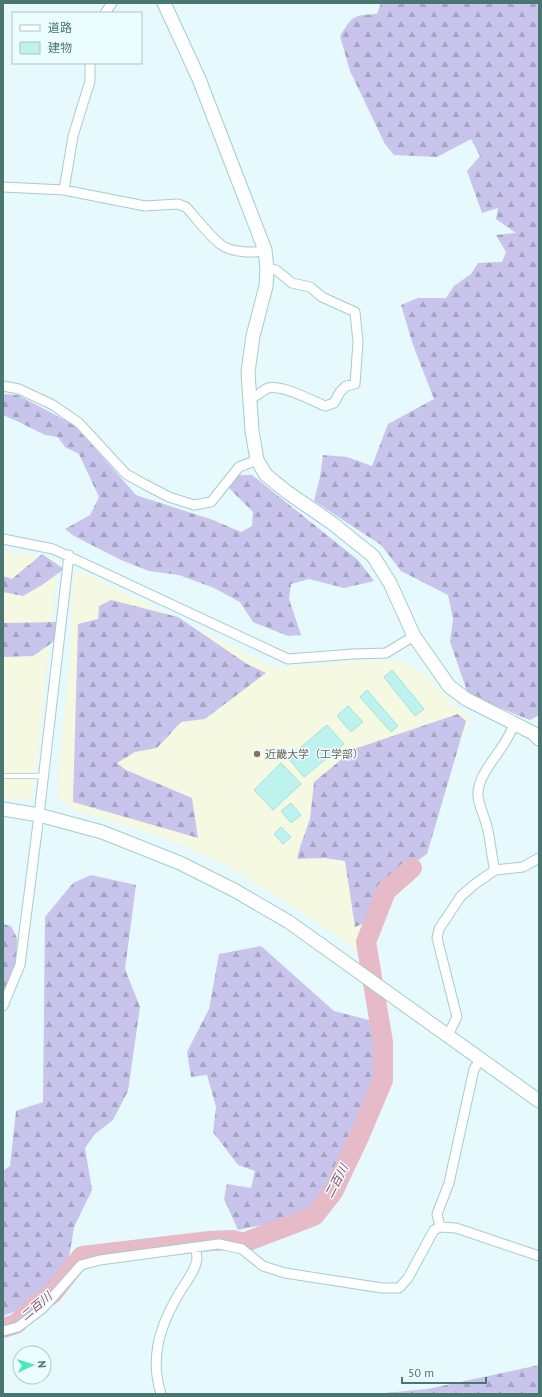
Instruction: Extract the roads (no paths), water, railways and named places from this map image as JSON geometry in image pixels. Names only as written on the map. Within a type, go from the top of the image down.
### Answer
[{"type":"street","points":[[106,12],[112,3]]},
{"type":"street","points":[[164,3],[199,79],[265,250],[267,269],[266,286],[253,336],[248,372],[252,431],[258,460],[266,475],[287,492],[332,523],[373,556],[390,583],[414,636],[449,686],[466,699],[533,733],[539,738]]},
{"type":"street","points":[[64,190],[73,136],[90,81],[90,64]]},
{"type":"street","points":[[3,187],[64,190],[145,206],[178,204],[186,206],[221,245],[244,252],[258,252],[265,250]]},
{"type":"street","points":[[249,398],[257,397],[267,388],[278,388],[325,406],[334,403],[340,392],[346,386],[355,384],[358,342],[355,312],[322,297],[310,287],[292,283],[276,270],[267,269]]},
{"type":"street","points":[[3,386],[19,389],[53,405],[79,423],[126,474],[169,497],[194,505],[211,502],[239,467],[258,460]]},
{"type":"street","points":[[3,539],[53,549],[69,555],[288,659],[386,653],[414,636]]},
{"type":"street","points":[[3,1006],[20,965],[44,776],[69,555]]},
{"type":"street","points":[[495,870],[487,826],[478,801],[478,786],[484,774],[511,734],[514,724]]},
{"type":"street","points":[[3,810],[39,815],[102,832],[180,863],[234,890],[289,922],[539,1101]]},
{"type":"street","points":[[448,1035],[457,1017],[437,938],[439,929],[461,896],[495,870],[524,867],[539,858]]},
{"type":"street","points":[[440,1227],[437,1214],[449,1183],[474,1069],[481,1059]]},
{"type":"street","points":[[3,1332],[18,1327],[43,1308],[81,1265],[100,1260],[219,1244],[242,1249],[263,1266],[285,1273],[382,1288],[399,1288],[408,1278],[434,1230],[440,1227],[456,1228],[539,1256]]},
{"type":"street","points":[[161,1394],[157,1380],[155,1356],[162,1326],[176,1297],[194,1269],[197,1258],[195,1247]]},
{"type":"lane","points":[[3,776],[44,776]]},
{"type":"waterway","name":"二百川","points":[[3,1328],[16,1324],[33,1307],[52,1294],[82,1256],[210,1241],[232,1240],[243,1243],[314,1216],[333,1192],[359,1137],[383,1080],[383,1042],[366,942],[386,891],[412,868]]},
{"type":"place","name":"近畿大学（工学部）","points":[[257,754]]}]
